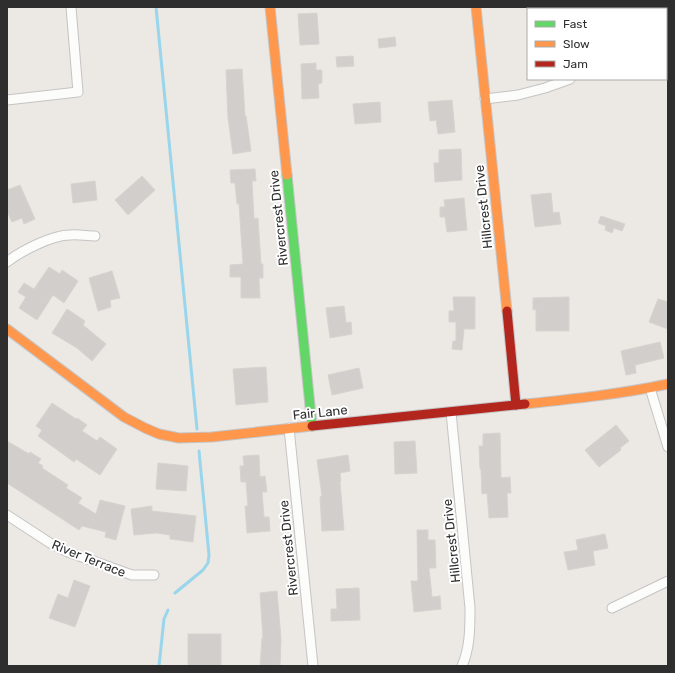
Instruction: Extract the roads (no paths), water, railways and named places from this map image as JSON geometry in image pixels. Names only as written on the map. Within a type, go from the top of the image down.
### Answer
[{"type":"street","points":[[7,100],[78,92],[71,7]]},
{"type":"street","name":"Rivercrest Drive","points":[[270,7],[312,426]]},
{"type":"street","name":"Hillcrest Drive","points":[[476,7],[516,405]]},
{"type":"street","points":[[485,99],[518,95],[567,80]]},
{"type":"street","points":[[7,262],[19,254],[51,239],[69,235],[95,236]]},
{"type":"street","name":"Fair Lane","points":[[7,329],[124,417],[158,434],[179,438],[212,438],[290,428],[567,400],[668,384]]},
{"type":"street","points":[[650,388],[668,447]]},
{"type":"street","name":"Hillcrest Drive","points":[[451,412],[470,608],[470,631],[466,656],[462,666]]},
{"type":"street","name":"Rivercrest Drive","points":[[290,428],[313,666]]},
{"type":"street","name":"River Terrace","points":[[7,515],[68,552],[132,575],[154,574]]},
{"type":"street","points":[[612,608],[668,580]]},
{"type":"waterway","points":[[156,7],[197,429]]},
{"type":"waterway","points":[[175,593],[203,570],[208,563],[209,555],[199,451]]},
{"type":"waterway","points":[[159,666],[164,619],[168,610]]}]
